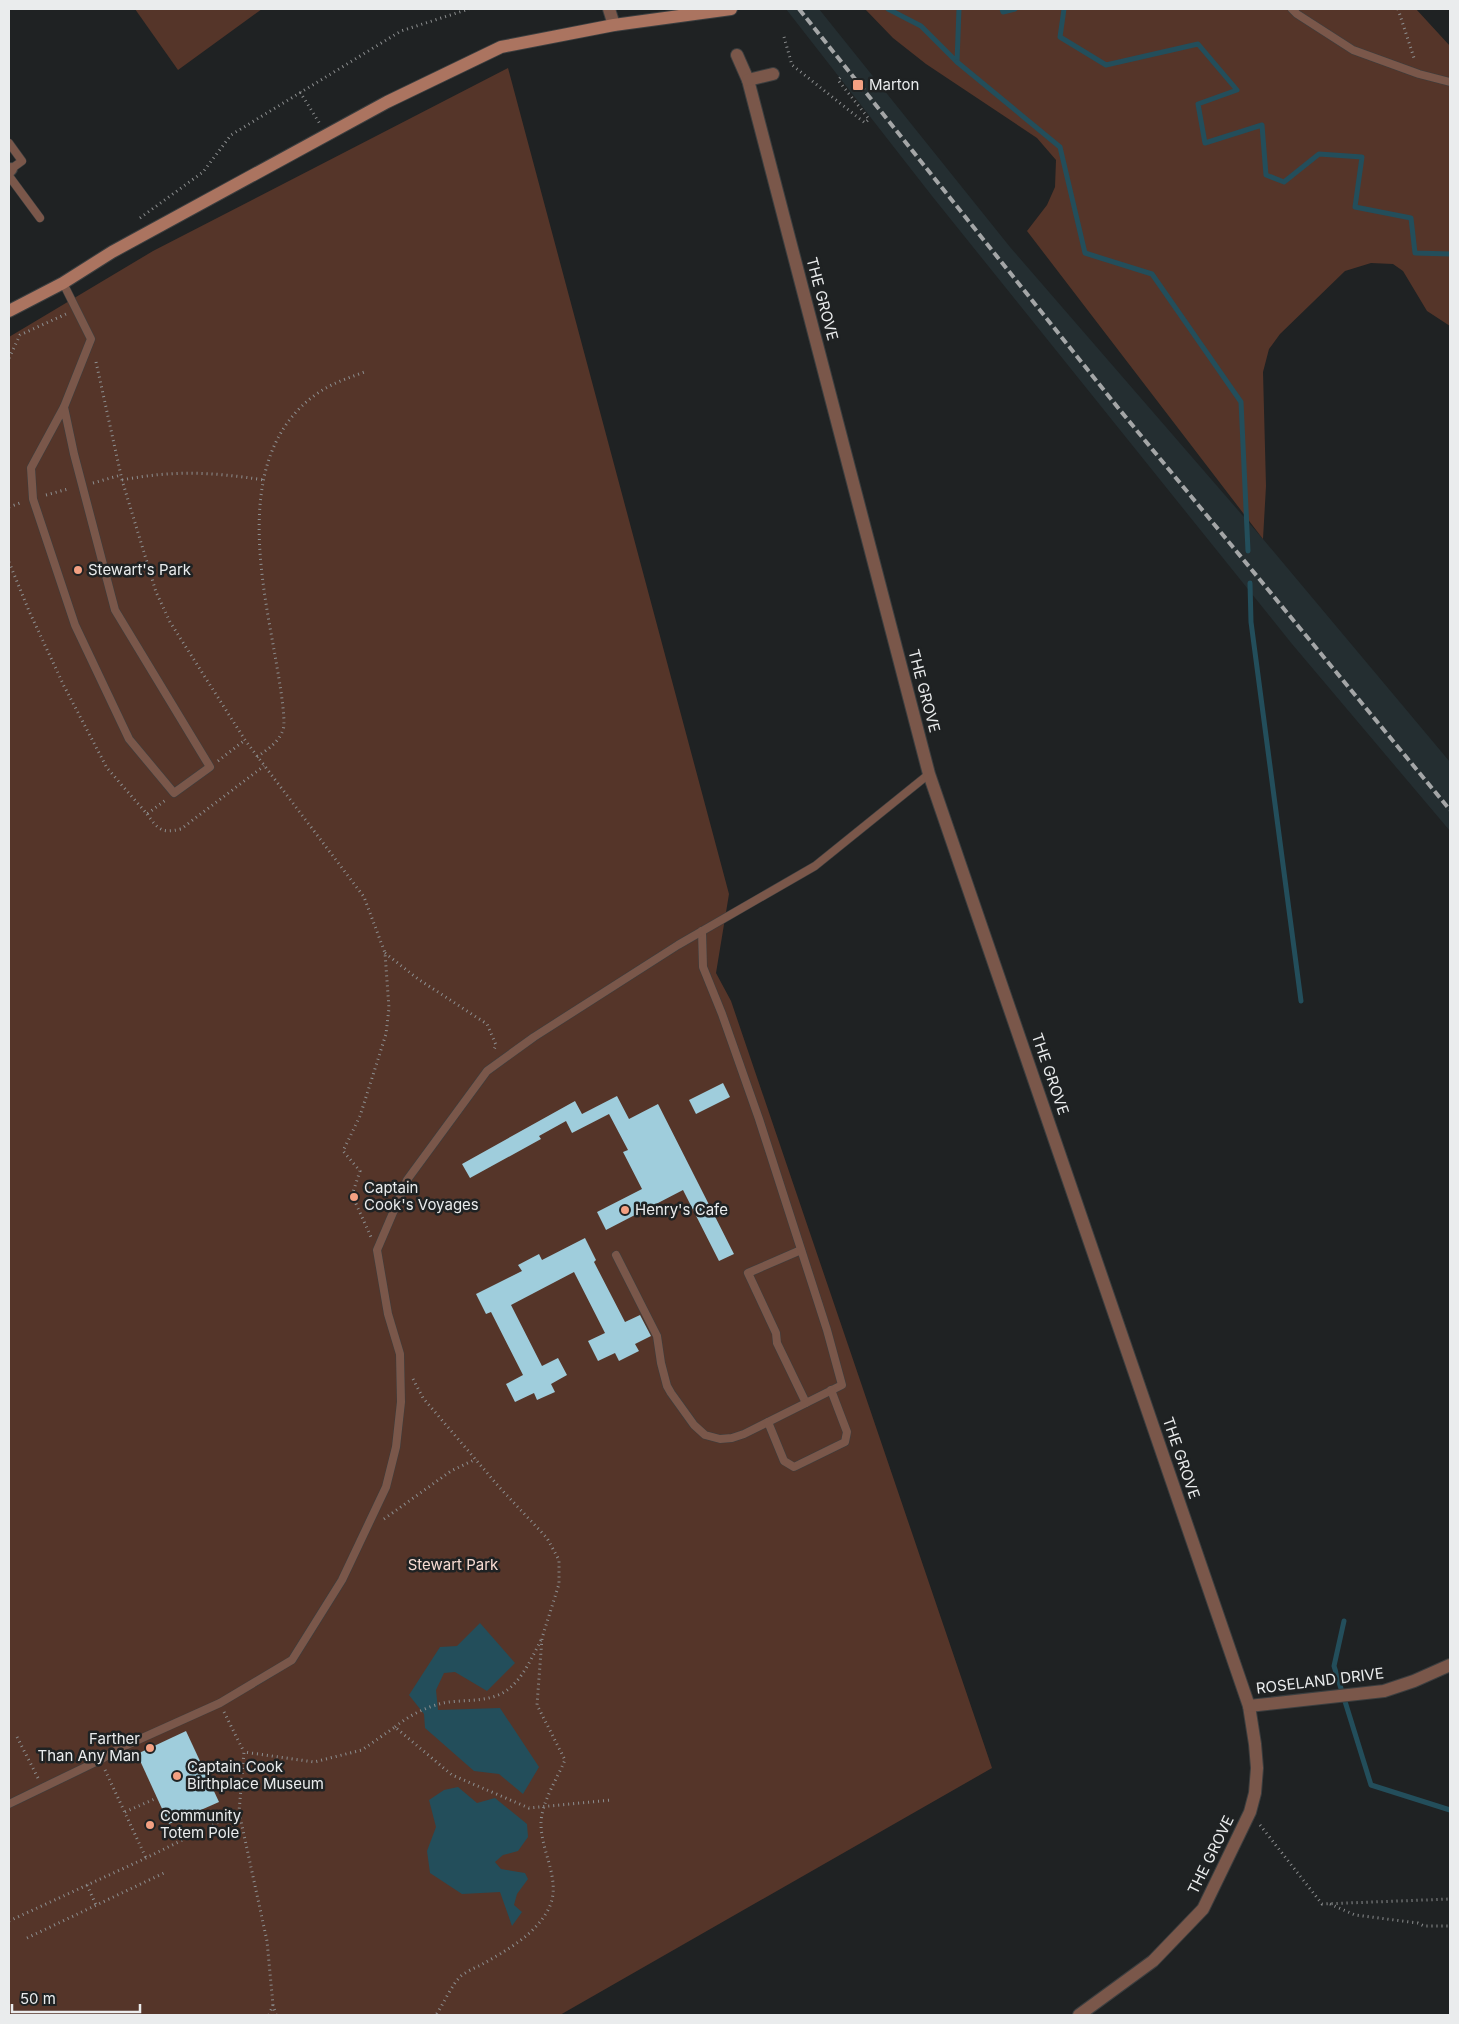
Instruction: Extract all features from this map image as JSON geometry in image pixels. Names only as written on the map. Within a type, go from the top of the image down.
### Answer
[{"type":"main road","points":[[9,311],[63,283],[112,252],[387,102],[501,47],[614,25],[731,9]]},
{"type":"street","points":[[609,9],[614,25]]},
{"type":"street","name":"THE GROVE","points":[[737,55],[748,80],[929,774],[1249,1706],[1257,1768],[1255,1793],[1250,1812],[1203,1909],[1153,1961],[1079,2015]]},
{"type":"street","points":[[748,80],[773,74]]},
{"type":"street","name":"ROSELAND DRIVE","points":[[1249,1706],[1384,1691],[1414,1681],[1450,1665]]},
{"type":"lane","points":[[1292,9],[1352,50],[1449,83]]},
{"type":"lane","points":[[9,143],[22,161],[9,172],[40,218]]},
{"type":"lane","points":[[63,283],[90,339],[64,407],[32,468],[33,499],[75,625],[129,739],[174,793],[210,767],[114,610],[74,454],[64,407]]},
{"type":"lane","points":[[9,1804],[100,1760],[120,1748],[220,1703],[292,1660],[342,1580],[388,1479],[396,1447],[401,1402],[400,1354],[388,1314],[377,1250],[407,1180],[487,1071],[534,1037],[702,931],[815,866],[929,774]]},
{"type":"lane","points":[[616,1255],[657,1336],[667,1386],[694,1425],[706,1435],[720,1439],[744,1434],[842,1385],[827,1330],[756,1111],[722,1014],[703,968],[702,931]]},
{"type":"lane","points":[[800,1250],[748,1274],[776,1333],[777,1343],[806,1403]]},
{"type":"lane","points":[[768,1422],[784,1461],[794,1466],[845,1442],[847,1432],[831,1390]]},
{"type":"path","points":[[135,222],[203,172],[231,135],[401,30],[469,9]]},
{"type":"path","points":[[1398,9],[1419,74]]},
{"type":"path","points":[[784,36],[792,65],[865,123],[869,119],[838,80],[841,78]]},
{"type":"path","points":[[300,92],[327,135]]},
{"type":"path","points":[[9,358],[20,335],[77,309]]},
{"type":"path","points":[[90,339],[122,480],[156,592],[170,622],[245,740],[364,897],[385,953],[389,1008],[386,1034],[360,1116],[344,1150],[360,1171],[352,1195],[377,1250]]},
{"type":"path","points":[[257,757],[277,742],[284,728],[279,679],[261,580],[258,543],[258,521],[264,480],[277,442],[295,414],[316,394],[331,385],[367,371]]},
{"type":"path","points":[[122,480],[190,472],[264,480]]},
{"type":"path","points":[[90,484],[121,475]]},
{"type":"path","points":[[46,495],[68,489]]},
{"type":"path","points":[[9,507],[20,503]]},
{"type":"path","points":[[9,562],[29,611],[64,686],[107,768],[158,828],[170,832],[181,829],[264,766]]},
{"type":"path","points":[[210,767],[245,740]]},
{"type":"path","points":[[147,814],[174,793]]},
{"type":"path","points":[[385,953],[418,979],[487,1024],[496,1045],[487,1071]]},
{"type":"path","points":[[244,1752],[314,1762],[362,1750],[406,1717],[442,1703],[494,1698],[508,1690],[518,1681],[542,1638],[560,1584],[559,1560],[547,1538],[500,1488],[423,1398],[412,1376]]},
{"type":"path","points":[[366,1528],[384,1519],[451,1471],[476,1459]]},
{"type":"path","points":[[436,2015],[460,1977],[512,1947],[538,1925],[549,1910],[554,1881],[543,1840],[541,1823],[544,1806],[566,1760],[538,1705],[542,1638]]},
{"type":"path","points":[[220,1703],[244,1752],[239,1812],[267,1941],[273,2005],[276,2015]]},
{"type":"path","points":[[395,1727],[452,1774],[529,1808],[611,1800]]},
{"type":"path","points":[[17,1737],[36,1775]]},
{"type":"path","points":[[100,1760],[146,1858]]},
{"type":"path","points":[[125,1812],[157,1798]]},
{"type":"path","points":[[9,1921],[146,1858],[239,1812]]},
{"type":"path","points":[[1250,1812],[1322,1904],[1450,1899]]},
{"type":"path","points":[[27,1938],[166,1872]]},
{"type":"path","points":[[87,1885],[96,1905]]},
{"type":"path","points":[[1330,1904],[1355,1915],[1418,1923],[1424,1926],[1450,1926]]},
{"type":"path","points":[[269,2015],[273,2005]]},
{"type":"shaded area","points":[[786,9],[819,9],[1010,247],[1263,539],[1450,762],[1450,831],[1292,644],[932,196]]},
{"type":"green space","points":[[135,9],[262,9],[178,70]]},
{"type":"green space","points":[[865,9],[1416,9],[1450,46],[1450,326],[1427,311],[1403,271],[1393,264],[1371,263],[1345,271],[1280,334],[1269,349],[1263,372],[1266,486],[1263,539],[1027,231],[1047,205],[1055,187],[1056,160],[1037,138],[926,64],[893,38]]},
{"type":"green space","name":"Stewart Park","points":[[508,68],[729,894],[716,973],[731,1001],[992,1768],[560,2015],[9,2015],[9,337],[153,251]]},
{"type":"water","points":[[480,1623],[515,1663],[487,1691],[455,1672],[444,1673],[436,1690],[438,1710],[500,1708],[539,1767],[523,1794],[499,1774],[474,1771],[425,1728],[424,1714],[409,1695],[440,1647],[457,1646]]},
{"type":"water","points":[[458,1787],[477,1803],[495,1798],[527,1824],[528,1837],[518,1851],[503,1855],[495,1862],[501,1869],[525,1873],[528,1879],[517,1894],[514,1905],[522,1912],[512,1926],[500,1892],[462,1894],[430,1873],[427,1851],[436,1827],[429,1800],[444,1790]]},
{"type":"building","points":[[723,1083],[730,1097],[696,1114],[689,1100]]},
{"type":"building","points":[[617,1096],[629,1119],[658,1104],[734,1254],[719,1261],[683,1190],[606,1230],[597,1212],[642,1189],[623,1152],[628,1150],[609,1114],[572,1133],[566,1121],[539,1136],[541,1139],[470,1178],[462,1164],[575,1101],[582,1114]]},
{"type":"building","points":[[585,1238],[596,1260],[594,1262],[625,1322],[640,1315],[651,1336],[635,1344],[639,1351],[619,1361],[615,1353],[598,1361],[588,1341],[605,1333],[574,1272],[511,1305],[542,1366],[558,1358],[567,1375],[551,1384],[555,1392],[537,1400],[534,1393],[515,1402],[506,1384],[523,1375],[491,1312],[486,1314],[476,1294],[522,1271],[518,1265],[539,1254],[542,1260]]},
{"type":"building","name":"Captain Cook Birthplace Museum","points":[[186,1731],[219,1802],[169,1824],[137,1754]]},
{"type":"waterway","points":[[888,9],[921,26],[957,62],[959,9]]},
{"type":"waterway","points":[[1002,9],[1003,12],[1015,9]]},
{"type":"waterway","points":[[1064,9],[1060,37],[1106,65],[1198,44],[1237,90],[1198,104],[1205,143],[1262,125],[1266,175],[1284,182],[1319,154],[1362,157],[1355,207],[1411,218],[1415,253],[1450,254]]},
{"type":"waterway","points":[[957,62],[1060,147],[1085,253],[1152,274],[1241,402],[1248,551]]},
{"type":"waterway","points":[[1250,583],[1251,622],[1301,1001]]},
{"type":"waterway","points":[[1344,1621],[1334,1666],[1371,1785],[1450,1810]]},
{"type":"railway","points":[[799,9],[1119,409],[1450,810]]},
{"type":"place","name":"Marton","points":[[858,85]]},
{"type":"place","name":"Stewart's Park","points":[[78,570]]},
{"type":"place","name":"Captain Cook's Voyages","points":[[354,1197]]},
{"type":"place","name":"Henry's Cafe","points":[[625,1210]]},
{"type":"place","name":"Farther Than Any Man","points":[[150,1748]]},
{"type":"place","name":"Captain Cook Birthplace Museum","points":[[177,1776]]},
{"type":"place","name":"Community Totem Pole","points":[[150,1825]]}]
